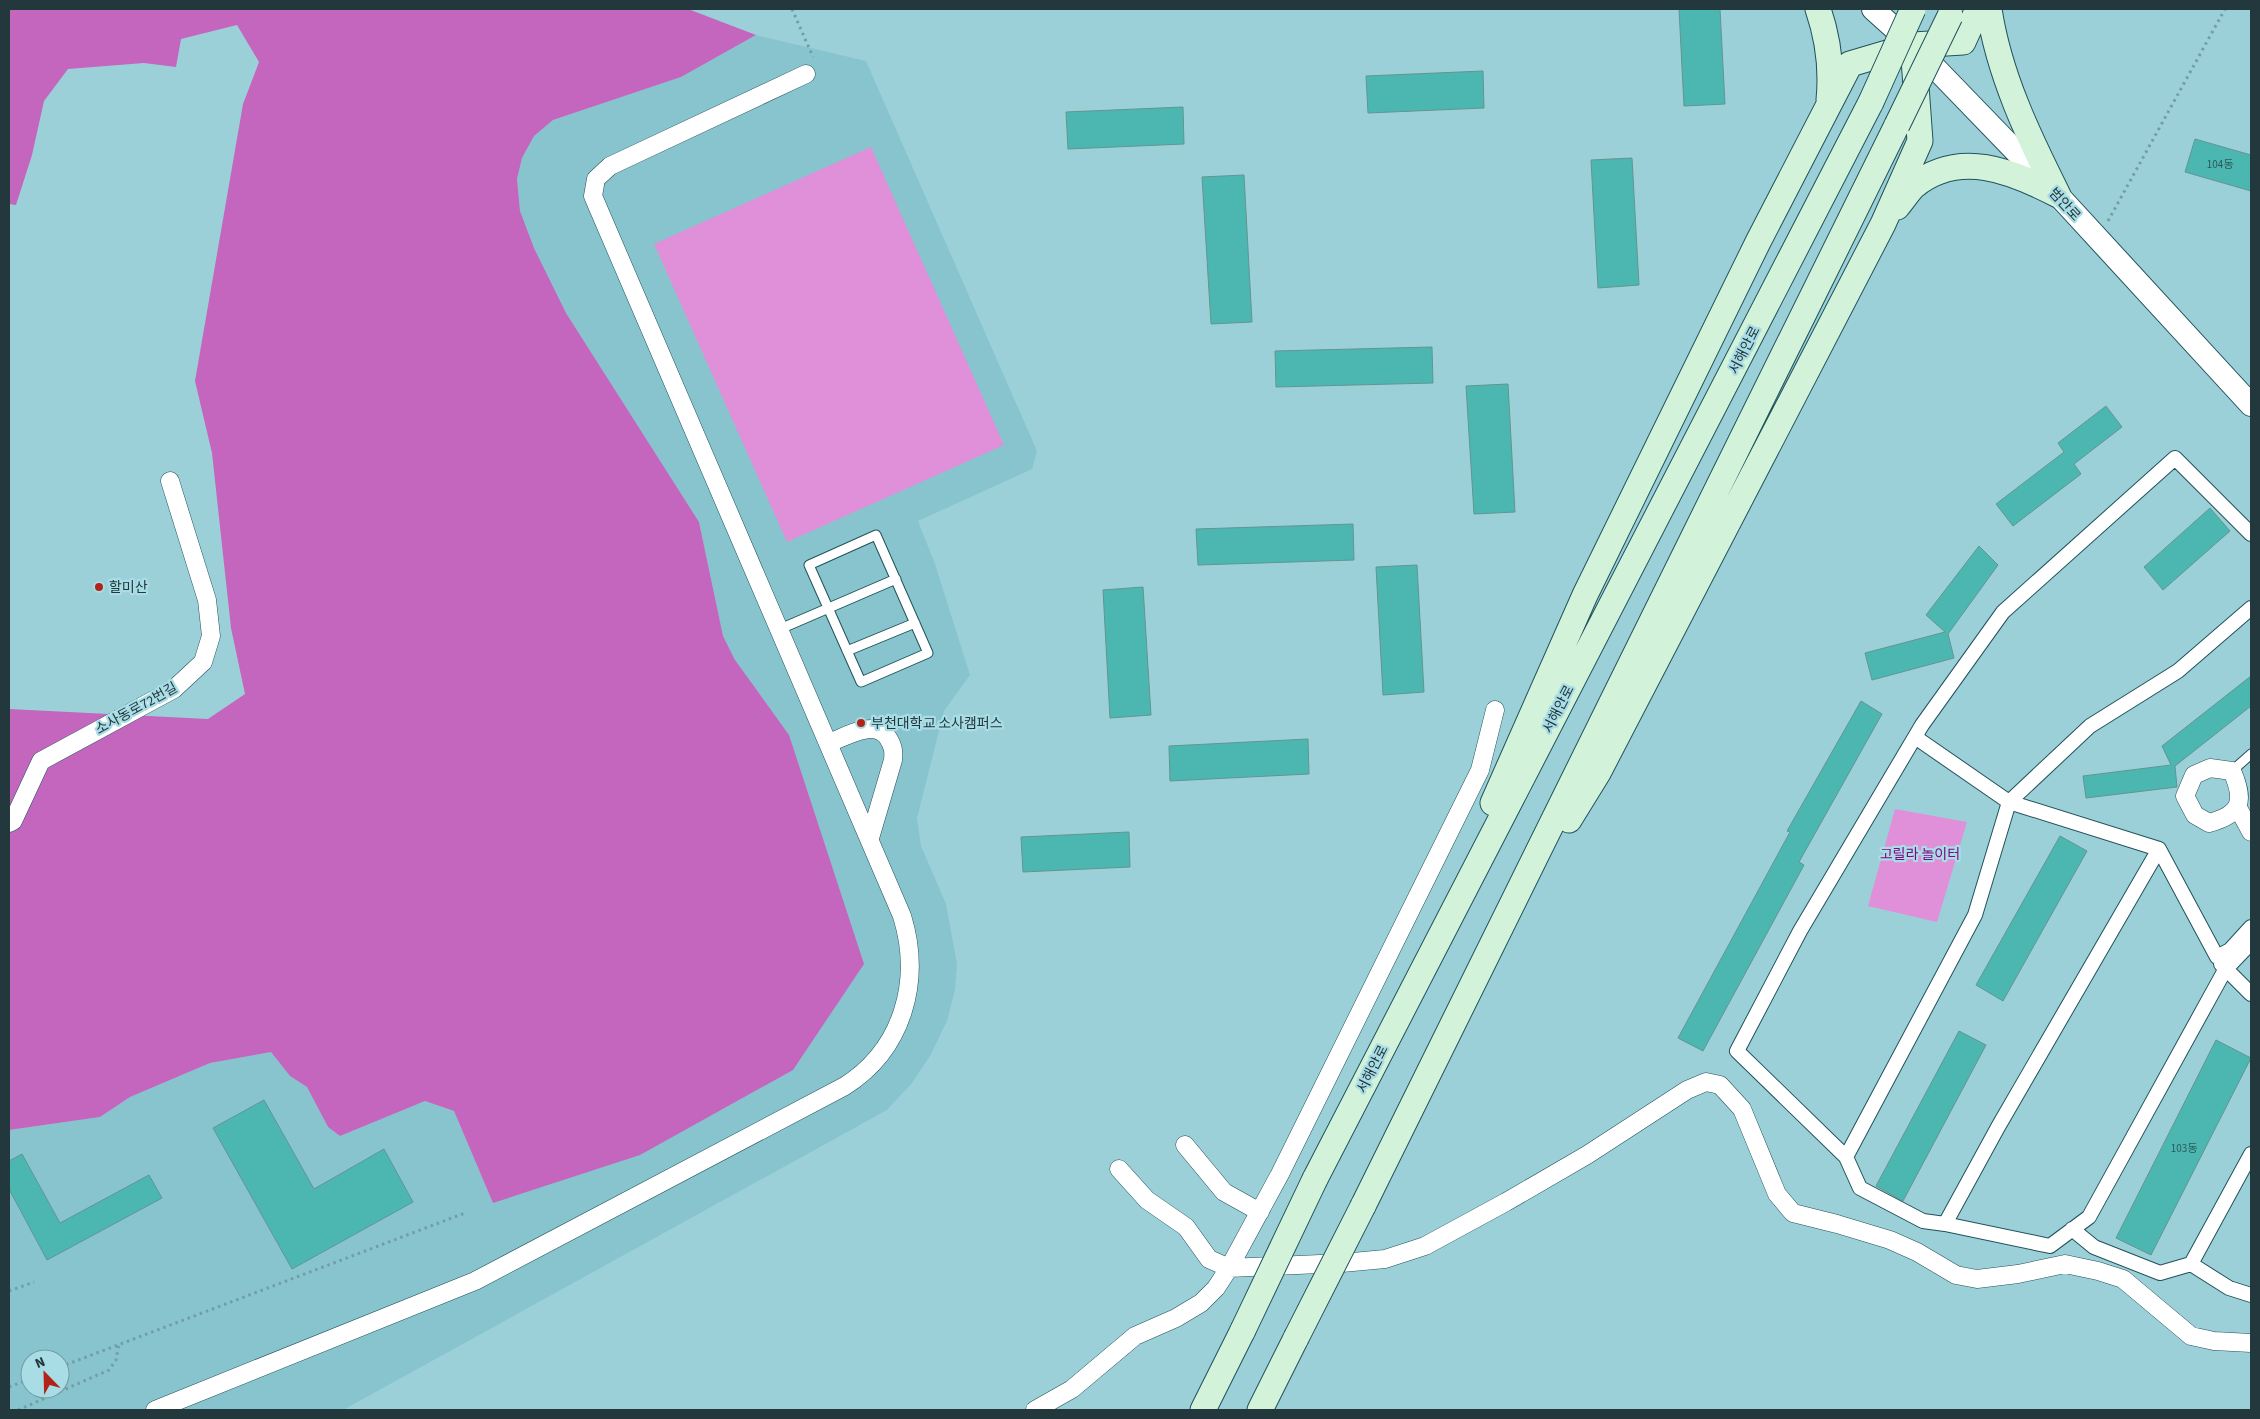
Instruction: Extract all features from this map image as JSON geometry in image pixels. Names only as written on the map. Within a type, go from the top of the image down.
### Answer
[{"type":"main road","points":[[1818,9],[1826,39],[1831,76],[1828,108]]},
{"type":"main road","points":[[1488,951],[1598,773],[1883,224],[1920,140],[1914,45],[1900,9]]},
{"type":"main road","name":"서해안로","points":[[1203,1410],[1244,1330],[1315,1178],[1871,102],[1913,9]]},
{"type":"main road","points":[[1444,929],[1497,791],[1585,594],[1758,242],[1850,64],[1914,45],[1964,42],[1978,9]]},
{"type":"main road","points":[[1988,9],[1993,37],[2014,102],[2028,137],[2058,195]]},
{"type":"main road","points":[[1260,1410],[1363,1206],[1951,12]]},
{"type":"main road","points":[[1883,224],[1914,187],[1935,173],[1954,166],[1976,165],[2002,172],[2030,180],[2058,195]]},
{"type":"street","name":"범안로","points":[[1873,9],[1914,45],[2058,195],[2251,405]]},
{"type":"street","points":[[155,1410],[475,1281],[858,1078],[882,1050],[900,1021],[909,989],[911,971],[911,952],[902,916],[598,209],[593,188],[602,171],[610,166],[806,74]]},
{"type":"street","points":[[2251,534],[2175,458],[2003,612],[1915,738],[1800,932],[1737,1051],[1846,1157],[1860,1188],[1922,1221],[2050,1246],[2089,1217],[2225,970],[2251,942]]},
{"type":"street","name":"소사동로72번길","points":[[9,823],[13,821],[41,761],[174,689],[203,662],[211,636],[207,600],[170,482]]},
{"type":"street","points":[[1846,1157],[1974,915],[2009,802],[2090,726],[2178,671],[2251,608]]},
{"type":"street","points":[[1035,1410],[1072,1388],[1135,1336],[1176,1318],[1201,1303],[1216,1288],[1260,1212],[1357,1021],[1480,770],[1494,710]]},
{"type":"street","points":[[829,743],[869,729],[878,730],[886,734],[892,744],[893,760],[870,838]]},
{"type":"street","points":[[1915,738],[2009,802],[2160,849],[2216,957],[2225,970],[2251,994]]},
{"type":"street","points":[[2210,768],[2232,771],[2240,791],[2237,806],[2225,818],[2209,823],[2195,815],[2185,796],[2194,775],[2210,768]]},
{"type":"street","points":[[2237,806],[2251,832]]},
{"type":"street","points":[[1945,1224],[1998,1127],[2160,849]]},
{"type":"street","points":[[2216,957],[2230,950],[2251,927]]},
{"type":"street","points":[[1119,1169],[1146,1200],[1186,1227],[1209,1259],[1229,1268],[1351,1262],[1385,1258],[1425,1246],[1579,1160],[1687,1090],[1706,1082],[1720,1084],[1742,1109],[1777,1194],[1793,1213],[1890,1240],[1917,1252],[1956,1275],[1977,1279],[2018,1274],[2065,1264],[2098,1271],[2123,1279],[2191,1336],[2214,1341],[2251,1343]]},
{"type":"street","points":[[1184,1145],[1224,1192],[1260,1212]]},
{"type":"street","points":[[2072,1229],[2094,1248],[2160,1273],[2191,1264],[2251,1154]]},
{"type":"street","points":[[2191,1264],[2229,1288],[2251,1295]]},
{"type":"lane","points":[[876,535],[896,580],[928,652],[861,682],[809,565],[876,535]]},
{"type":"lane","points":[[780,629],[896,580]]},
{"type":"lane","points":[[847,651],[915,623]]},
{"type":"lane","points":[[2232,771],[2251,754]]},
{"type":"path","points":[[792,9],[818,68],[806,74]]},
{"type":"path","points":[[2098,239],[2225,9]]},
{"type":"path","points":[[70,1363],[466,1213]]},
{"type":"path","points":[[9,1291],[34,1282]]},
{"type":"path","points":[[18,1410],[109,1370],[116,1360],[119,1343]]},
{"type":"shaded area","points":[[9,9],[688,9],[756,35],[681,77],[553,120],[534,136],[522,158],[517,179],[520,211],[534,248],[566,313],[699,522],[723,636],[735,660],[789,735],[864,964],[793,1070],[640,1155],[493,1203],[454,1111],[425,1101],[340,1136],[328,1127],[307,1087],[290,1076],[271,1052],[210,1063],[130,1097],[100,1117],[9,1130],[9,709],[208,719],[245,694],[231,628],[212,453],[195,381],[243,104],[259,62],[237,25],[181,39],[176,67],[144,63],[68,69],[44,101],[32,155],[16,205],[9,204]]},
{"type":"shaded area","name":"부천대학교 소사캠퍼스","points":[[756,35],[866,61],[1037,451],[1032,469],[918,521],[935,564],[970,675],[944,711],[917,818],[921,846],[946,904],[957,964],[955,990],[947,1021],[930,1056],[912,1083],[887,1110],[343,1410],[9,1410],[9,1130],[100,1117],[130,1097],[210,1063],[271,1052],[290,1076],[307,1087],[328,1127],[340,1136],[425,1101],[454,1111],[493,1203],[735,660],[723,636],[699,522],[566,313],[534,248],[520,211],[517,179],[522,158],[534,136],[553,120],[681,77]]},
{"type":"green space","points":[[871,147],[1004,445],[787,542],[654,244]]},
{"type":"green space","name":"고릴라 놀이터","points":[[1895,809],[1967,822],[1937,922],[1868,906]]},
{"type":"building","points":[[1679,9],[1720,9],[1725,104],[1684,106]]},
{"type":"building","points":[[1483,71],[1484,108],[1368,113],[1366,76]]},
{"type":"building","points":[[1183,107],[1184,144],[1068,149],[1066,112]]},
{"type":"building","points":[[2195,139],[2251,155],[2251,191],[2185,172]]},
{"type":"building","points":[[1632,158],[1639,285],[1598,288],[1591,160]]},
{"type":"building","points":[[1244,175],[1252,322],[1211,324],[1202,177]]},
{"type":"building","points":[[1432,347],[1433,383],[1276,387],[1275,351]]},
{"type":"building","points":[[1508,384],[1515,512],[1474,514],[1466,386]]},
{"type":"building","points":[[2106,406],[2122,427],[2074,464],[2081,474],[2013,526],[1996,504],[2064,452],[2058,443]]},
{"type":"building","points":[[2210,508],[2230,531],[2163,590],[2144,567]]},
{"type":"building","points":[[1353,524],[1354,560],[1198,565],[1196,529]]},
{"type":"building","points":[[1979,546],[1998,565],[1948,634],[1954,658],[1872,680],[1865,653],[1945,632],[1926,615]]},
{"type":"building","points":[[1417,565],[1424,692],[1383,695],[1376,567]]},
{"type":"building","points":[[1143,587],[1151,715],[1110,718],[1103,590]]},
{"type":"building","points":[[2251,676],[2251,706],[2175,766],[2177,787],[2086,798],[2083,776],[2171,765],[2162,746]]},
{"type":"building","points":[[1861,701],[1882,714],[1799,862],[1804,865],[1703,1051],[1678,1038],[1790,832],[1787,831]]},
{"type":"building","points":[[1308,739],[1309,774],[1170,781],[1169,746]]},
{"type":"building","points":[[1129,832],[1130,867],[1023,872],[1021,837]]},
{"type":"building","points":[[2060,836],[2087,851],[2003,1001],[1976,985]]},
{"type":"building","points":[[1959,1031],[1986,1045],[1903,1201],[1876,1186]]},
{"type":"building","points":[[2216,1040],[2251,1058],[2151,1255],[2116,1238]]},
{"type":"building","points":[[264,1100],[314,1189],[384,1149],[413,1202],[292,1269],[213,1128]]},
{"type":"building","points":[[22,1154],[60,1223],[149,1175],[162,1198],[47,1260],[9,1189],[9,1161]]},
{"type":"place","name":"할미산","points":[[99,587]]},
{"type":"place","name":"부천대학교 소사캠퍼스","points":[[861,723]]}]
